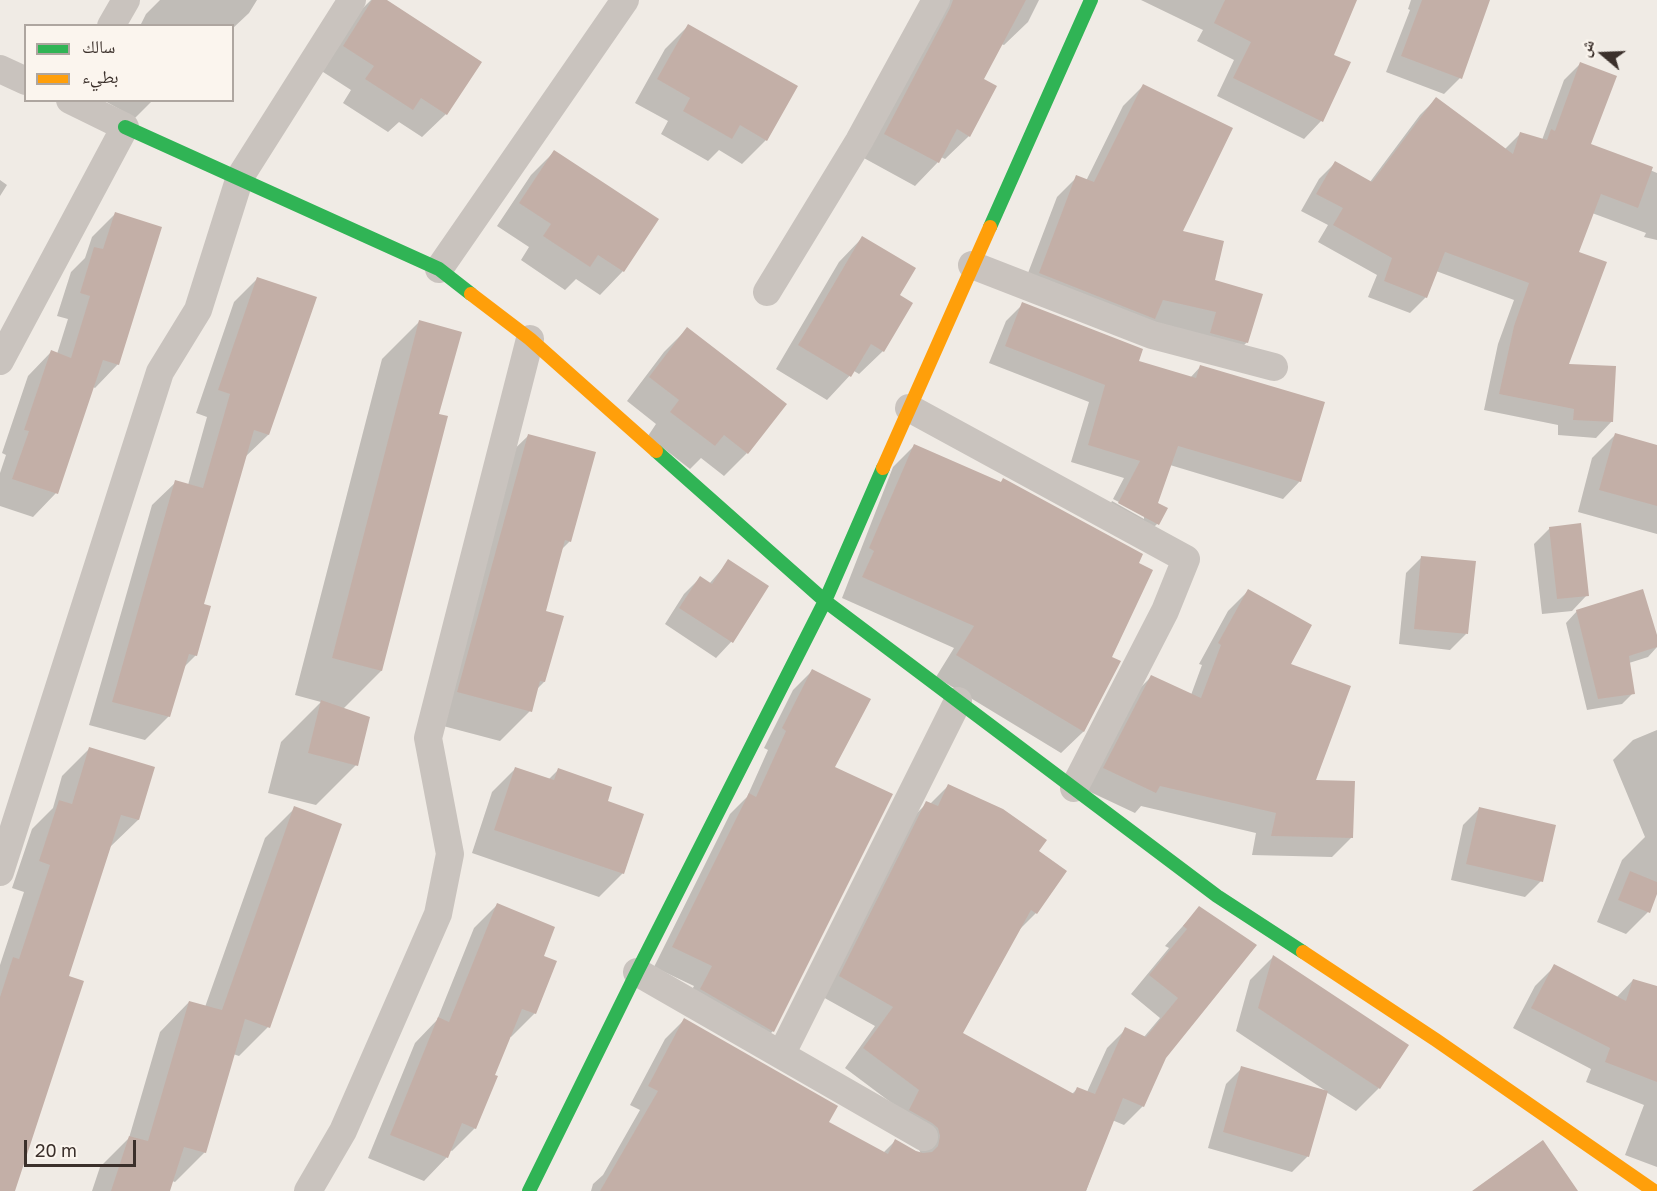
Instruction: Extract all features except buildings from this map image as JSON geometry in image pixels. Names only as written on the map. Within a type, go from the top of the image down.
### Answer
[{"type":"street","points":[[112,24],[126,0]]},
{"type":"street","points":[[0,872],[160,372],[198,310],[240,177],[352,0]]},
{"type":"street","points":[[439,269],[625,0]]},
{"type":"street","points":[[767,292],[859,141],[936,0]]},
{"type":"street","points":[[528,1191],[825,601],[1091,0]]},
{"type":"street","points":[[0,69],[24,80]]},
{"type":"street","points":[[74,102],[439,269],[530,339],[825,601],[1216,896],[1436,1040],[1654,1191]]},
{"type":"street","points":[[0,361],[125,127]]},
{"type":"street","points":[[972,266],[1152,335],[1274,367]]},
{"type":"street","points":[[308,1191],[343,1131],[438,914],[450,854],[428,738],[530,339]]},
{"type":"street","points":[[909,408],[1186,560],[1165,611],[1074,788]]},
{"type":"street","points":[[781,1055],[958,701]]},
{"type":"street","points":[[637,972],[924,1137]]},
{"type":"traffic: fast","points":[[990,227],[1091,0]]},
{"type":"traffic: fast","points":[[125,127],[439,269],[471,294]]},
{"type":"traffic: fast","points":[[656,451],[825,601],[1217,896],[1303,952]]},
{"type":"traffic: fast","points":[[529,1191],[825,601],[883,468]]},
{"type":"traffic: slow","points":[[883,468],[990,227]]},
{"type":"traffic: slow","points":[[471,294],[530,339],[656,451]]},
{"type":"traffic: slow","points":[[1303,952],[1436,1040],[1654,1191]]}]
